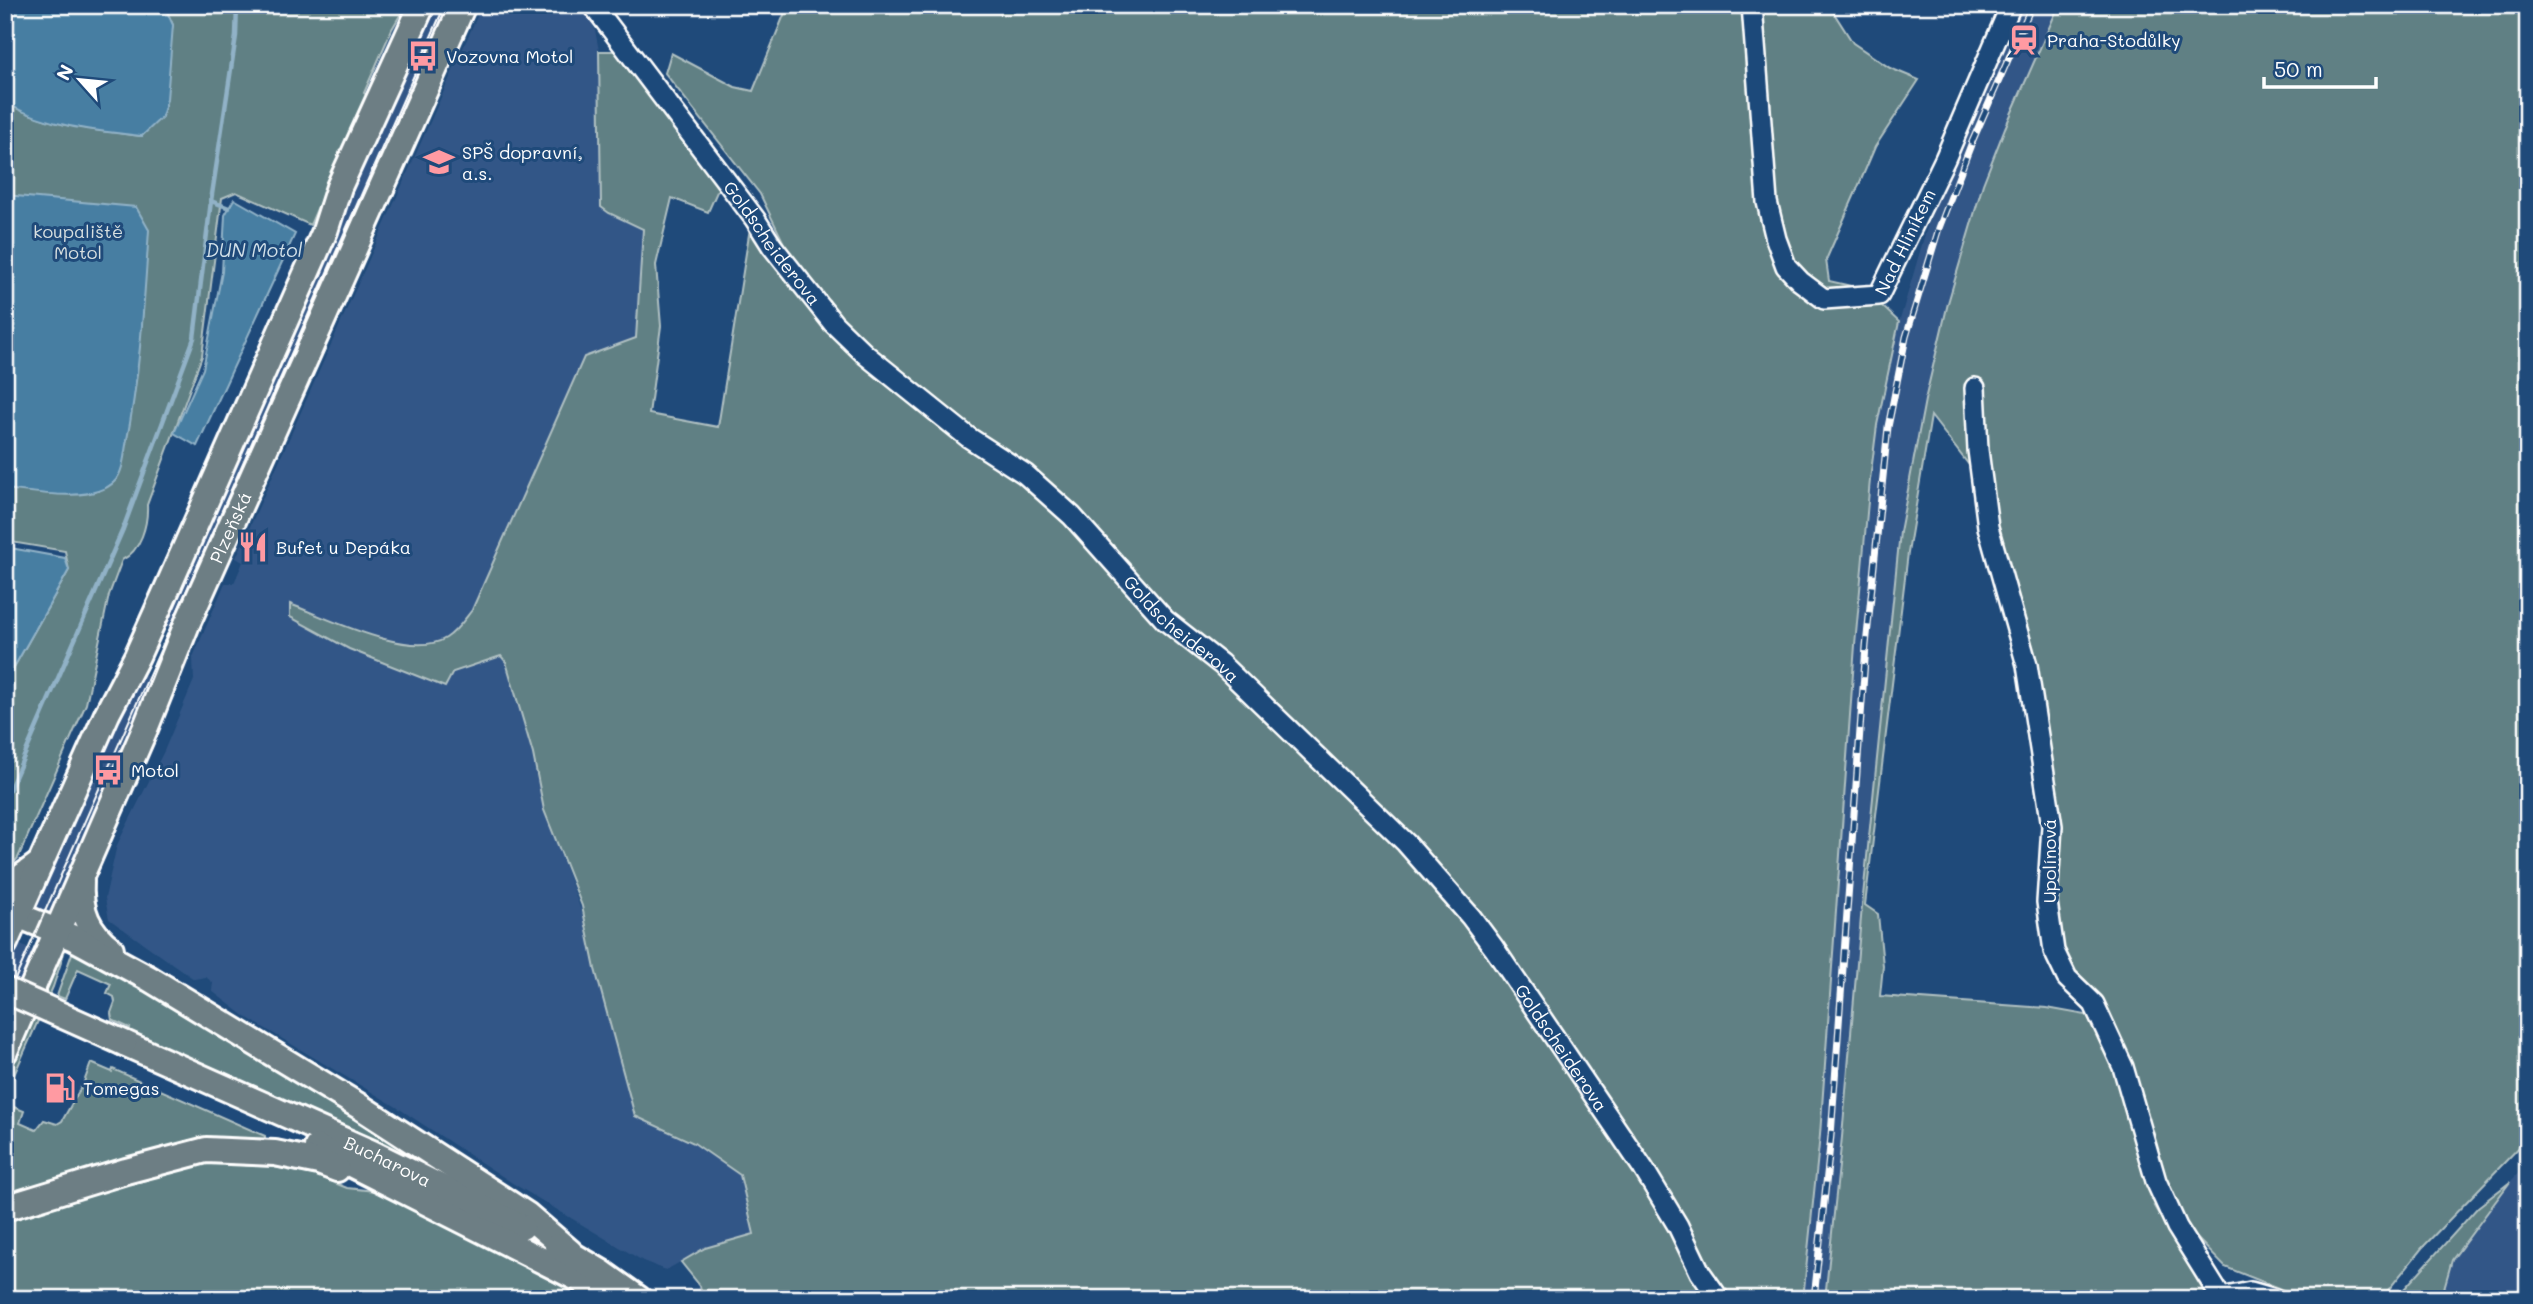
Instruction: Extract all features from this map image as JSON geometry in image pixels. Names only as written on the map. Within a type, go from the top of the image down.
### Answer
[{"type":"main road","name":"Plzeňská","points":[[5,943],[11,913],[41,863],[107,714],[137,656],[325,231],[340,187],[422,5]]},
{"type":"main road","name":"Plzeňská","points":[[5,1052],[215,560],[463,5]]},
{"type":"main road","points":[[5,889],[41,863]]},
{"type":"main road","points":[[82,873],[80,901],[88,926],[107,946],[150,979]]},
{"type":"main road","points":[[11,913],[57,932],[150,979],[481,1184],[527,1215],[570,1252]]},
{"type":"main road","points":[[5,990],[121,1050]]},
{"type":"main road","points":[[5,1009],[121,1050]]},
{"type":"main road","name":"Bucharova","points":[[121,1050],[372,1153],[570,1252],[639,1299]]},
{"type":"main road","name":"Bucharova","points":[[121,1050],[334,1154],[579,1279],[610,1299]]},
{"type":"main road","points":[[5,1208],[206,1150],[275,1153],[319,1162],[350,1174],[379,1178]]},
{"type":"street","name":"Goldscheiderova","points":[[593,5],[755,219],[772,246],[833,323],[890,377],[968,437],[1025,474],[1072,516],[1165,620],[1221,664],[1346,783],[1406,843],[1463,908],[1494,948],[1643,1168],[1678,1226],[1700,1272],[1718,1299]]},
{"type":"street","name":"Nad Hliníkem","points":[[1752,5],[1767,202],[1776,239],[1786,266],[1800,281],[1824,299],[1879,295],[1945,159],[2011,5]]},
{"type":"street","name":"Upolínová","points":[[1975,388],[1978,450],[1988,527],[2027,665],[2052,826],[2047,902],[2054,951],[2067,978],[2097,1010],[2123,1067],[2156,1181],[2177,1227],[2222,1298]]},
{"type":"street","points":[[2222,1298],[2251,1292],[2275,1299]]},
{"type":"shaded area","points":[[430,5],[455,5],[173,630],[162,624]]},
{"type":"shaded area","points":[[506,5],[583,5],[595,30],[599,51],[601,207],[643,229],[636,338],[472,610],[445,639],[412,645],[393,642],[350,627],[290,617],[349,649],[445,687],[453,672],[501,656],[506,662],[533,754],[544,810],[585,921],[679,1135],[740,1175],[754,1234],[705,1248],[666,1270],[643,1261],[514,1184],[395,1106],[246,1017],[212,991],[213,983],[206,977],[194,979],[109,919],[105,898],[117,845],[164,751],[194,680],[193,657],[225,583],[234,583],[243,562],[236,558],[480,10],[501,16]]},
{"type":"shaded area","points":[[2023,5],[2059,5],[1983,184],[1948,303],[1925,400],[1900,532],[1825,1299],[1803,1299],[1820,1135],[1855,645],[1877,425],[1897,330],[1928,224],[1942,185]]},
{"type":"shaded area","points":[[140,673],[155,680],[52,919],[29,908],[97,755]]},
{"type":"shaded area","points":[[15,945],[32,950],[32,953],[5,1017],[5,967]]},
{"type":"shaded area","points":[[2528,1163],[2528,1299],[2441,1299],[2452,1260],[2510,1182]]},
{"type":"green space","points":[[164,5],[406,5],[392,29],[364,93],[367,95],[310,225],[236,192],[222,198],[202,356],[147,505],[139,544],[122,560],[109,595],[86,704],[18,858],[5,873],[5,683],[69,570],[65,551],[5,541],[5,102],[54,122],[142,136],[173,25]]},
{"type":"green space","points":[[788,5],[1878,5],[1832,10],[1853,43],[1890,68],[1919,80],[1875,147],[1826,260],[1829,281],[1864,289],[1899,322],[1877,425],[1870,480],[1855,645],[1820,1135],[1803,1299],[703,1299],[700,1286],[681,1262],[705,1248],[754,1234],[740,1175],[694,1143],[635,1116],[595,969],[582,906],[544,810],[533,754],[506,662],[501,656],[453,672],[445,687],[349,649],[290,617],[290,604],[346,627],[391,641],[431,643],[450,635],[472,610],[584,357],[636,338],[643,229],[601,207],[599,51],[615,51],[720,185],[708,212],[672,198],[656,265],[661,326],[649,414],[718,427],[750,228],[795,266],[760,194],[665,73],[671,53],[735,87],[753,91]]},
{"type":"green space","points":[[2059,5],[2528,5],[2528,1138],[2422,1248],[2381,1299],[2318,1299],[2291,1293],[2225,1267],[2192,1233],[2168,1202],[2154,1206],[2208,1299],[1825,1299],[1900,532],[1925,400],[1948,303],[1983,184]],"holes":[[[1931,416],[1972,469],[2029,714],[2045,814],[2063,983],[2094,1014],[2091,1016],[2047,1008],[1880,996],[1883,966],[1878,914],[1865,905],[1908,553]]]},
{"type":"green space","points":[[68,941],[53,987],[10,1084],[6,1072],[65,942]]},
{"type":"green space","points":[[75,945],[106,969],[359,1115],[465,1186],[128,1034],[130,1028],[112,1020],[111,1013],[115,1002],[114,997],[107,993],[111,984],[78,969],[65,999],[57,996]]},
{"type":"green space","points":[[91,1063],[112,1072],[113,1069],[265,1136],[265,1139],[224,1138],[175,1144],[5,1198],[5,1115],[9,1105],[24,1111],[20,1123],[36,1130],[44,1120],[57,1124],[62,1121],[84,1082]]},
{"type":"green space","points":[[207,1163],[274,1167],[315,1175],[347,1188],[375,1191],[497,1251],[585,1299],[5,1299],[5,1222],[129,1183]]},
{"type":"green space","points":[[2510,1182],[2452,1260],[2441,1299],[2395,1299],[2478,1207]]},
{"type":"water","points":[[5,5],[164,5],[173,25],[167,99],[162,117],[142,136],[56,123],[5,102]]},
{"type":"water","name":"koupaliště Motol","points":[[5,195],[136,207],[149,230],[138,365],[123,464],[115,481],[93,492],[63,495],[5,489]]},
{"type":"water","name":"DUN Motol","points":[[234,199],[295,234],[197,446],[174,433],[203,369],[222,272],[225,215]]},
{"type":"water","points":[[5,547],[65,558],[69,570],[5,683]]},
{"type":"waterway","points":[[5,800],[123,529],[194,338],[236,36],[237,5]]},
{"type":"waterway","points":[[211,201],[229,208]]},
{"type":"tram line","points":[[5,1002],[445,5]]},
{"type":"railway","points":[[1814,1299],[1831,1136],[1866,646],[1888,427],[1906,337],[1939,228],[1972,142],[2032,5]]},
{"type":"place","name":"Praha-Stodůlky","points":[[2024,40]]},
{"type":"place","name":"Vozovna Motol","points":[[423,56]]},
{"type":"place","name":"SPŠ dopravní, a.s.","points":[[439,162]]},
{"type":"place","name":"Bufet u Depáka","points":[[253,547]]},
{"type":"place","name":"Motol","points":[[108,770]]},
{"type":"place","name":"Tomegas","points":[[60,1088]]}]
